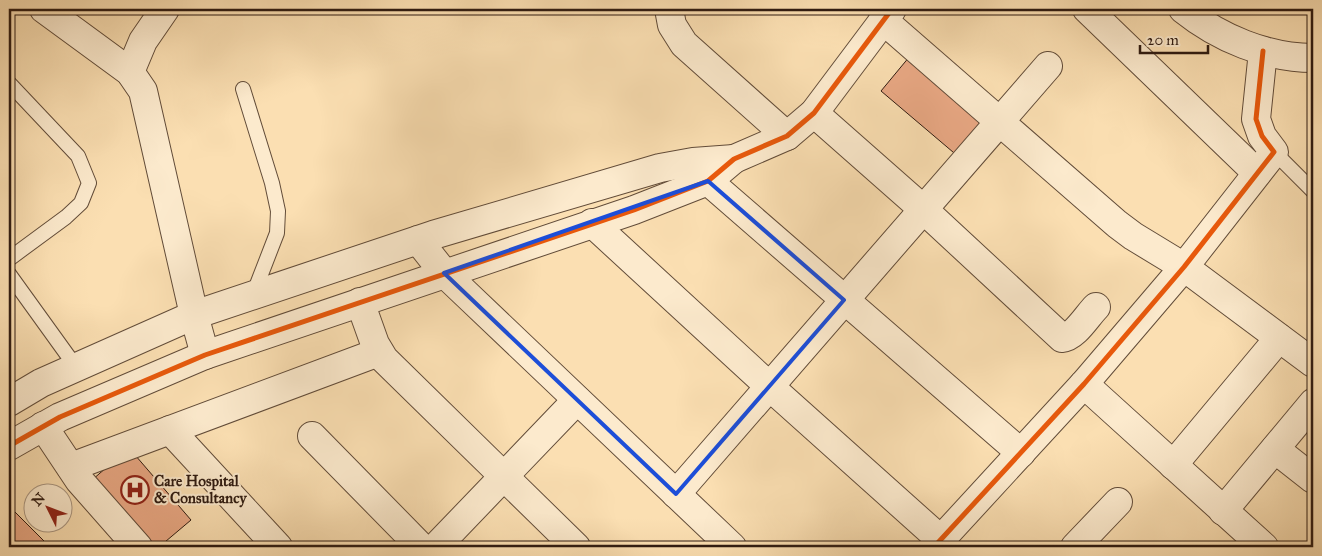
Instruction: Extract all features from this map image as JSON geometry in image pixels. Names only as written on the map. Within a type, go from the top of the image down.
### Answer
[{"type":"street","points":[[44,9],[130,72],[143,92],[194,315],[205,355]]},
{"type":"street","points":[[130,72],[142,41],[165,9]]},
{"type":"street","points":[[669,9],[672,26],[684,44],[787,136]]},
{"type":"street","points":[[1087,9],[1257,174]]},
{"type":"street","points":[[1183,9],[1228,37],[1263,51],[1298,58],[1313,58]]},
{"type":"street","points":[[9,446],[60,417],[205,355],[592,224],[700,171],[734,160],[787,136],[814,113],[887,14],[1001,121],[1117,224],[1184,267],[1313,363]]},
{"type":"street","points":[[592,224],[938,544],[1084,384],[1184,267],[1274,152],[1262,136],[1256,119],[1263,51]]},
{"type":"street","points":[[676,494],[1048,66]]},
{"type":"street","points":[[814,113],[924,210],[1062,338],[1067,338],[1073,333],[1096,307]]},
{"type":"street","points":[[9,402],[40,383],[194,315],[418,240],[660,168],[700,171],[844,300],[1021,453]]},
{"type":"street","points":[[418,240],[444,274],[732,547]]},
{"type":"street","points":[[360,302],[379,352],[384,359],[576,547]]},
{"type":"street","points":[[1173,465],[1279,338]]},
{"type":"street","points":[[71,467],[379,352]]},
{"type":"street","points":[[1084,384],[1264,547]]},
{"type":"street","points":[[436,547],[577,400]]},
{"type":"street","points":[[1223,511],[1313,403]]},
{"type":"street","points":[[43,426],[79,480],[138,547]]},
{"type":"street","points":[[170,430],[278,547]]},
{"type":"street","points":[[312,436],[421,547]]},
{"type":"street","points":[[1275,449],[1313,479]]},
{"type":"street","points":[[1075,547],[1118,502]]},
{"type":"lane","points":[[9,84],[78,156],[88,183],[82,203],[9,259]]},
{"type":"lane","points":[[243,89],[272,183],[278,211],[277,233],[253,296]]},
{"type":"lane","points":[[1274,152],[1313,192]]},
{"type":"lane","points":[[9,274],[76,367]]},
{"type":"highlighted area","points":[[708,181],[844,300],[676,494],[444,273]]},
{"type":"building","points":[[910,56],[990,123],[960,158],[881,91]]},
{"type":"building","points":[[129,448],[191,520],[159,547],[150,547],[92,480]]},
{"type":"building","points":[[9,506],[22,519],[22,534],[37,534],[50,547],[9,547]]},
{"type":"cycle path","points":[[9,446],[60,417],[205,355],[634,210],[708,181],[734,159],[787,136],[814,113],[892,9]]},
{"type":"cycle path","points":[[934,547],[1084,384],[1184,267],[1274,152],[1262,136],[1256,119],[1263,51]]},
{"type":"place","name":"Care Hospital & Consultancy","points":[[135,490]]}]
